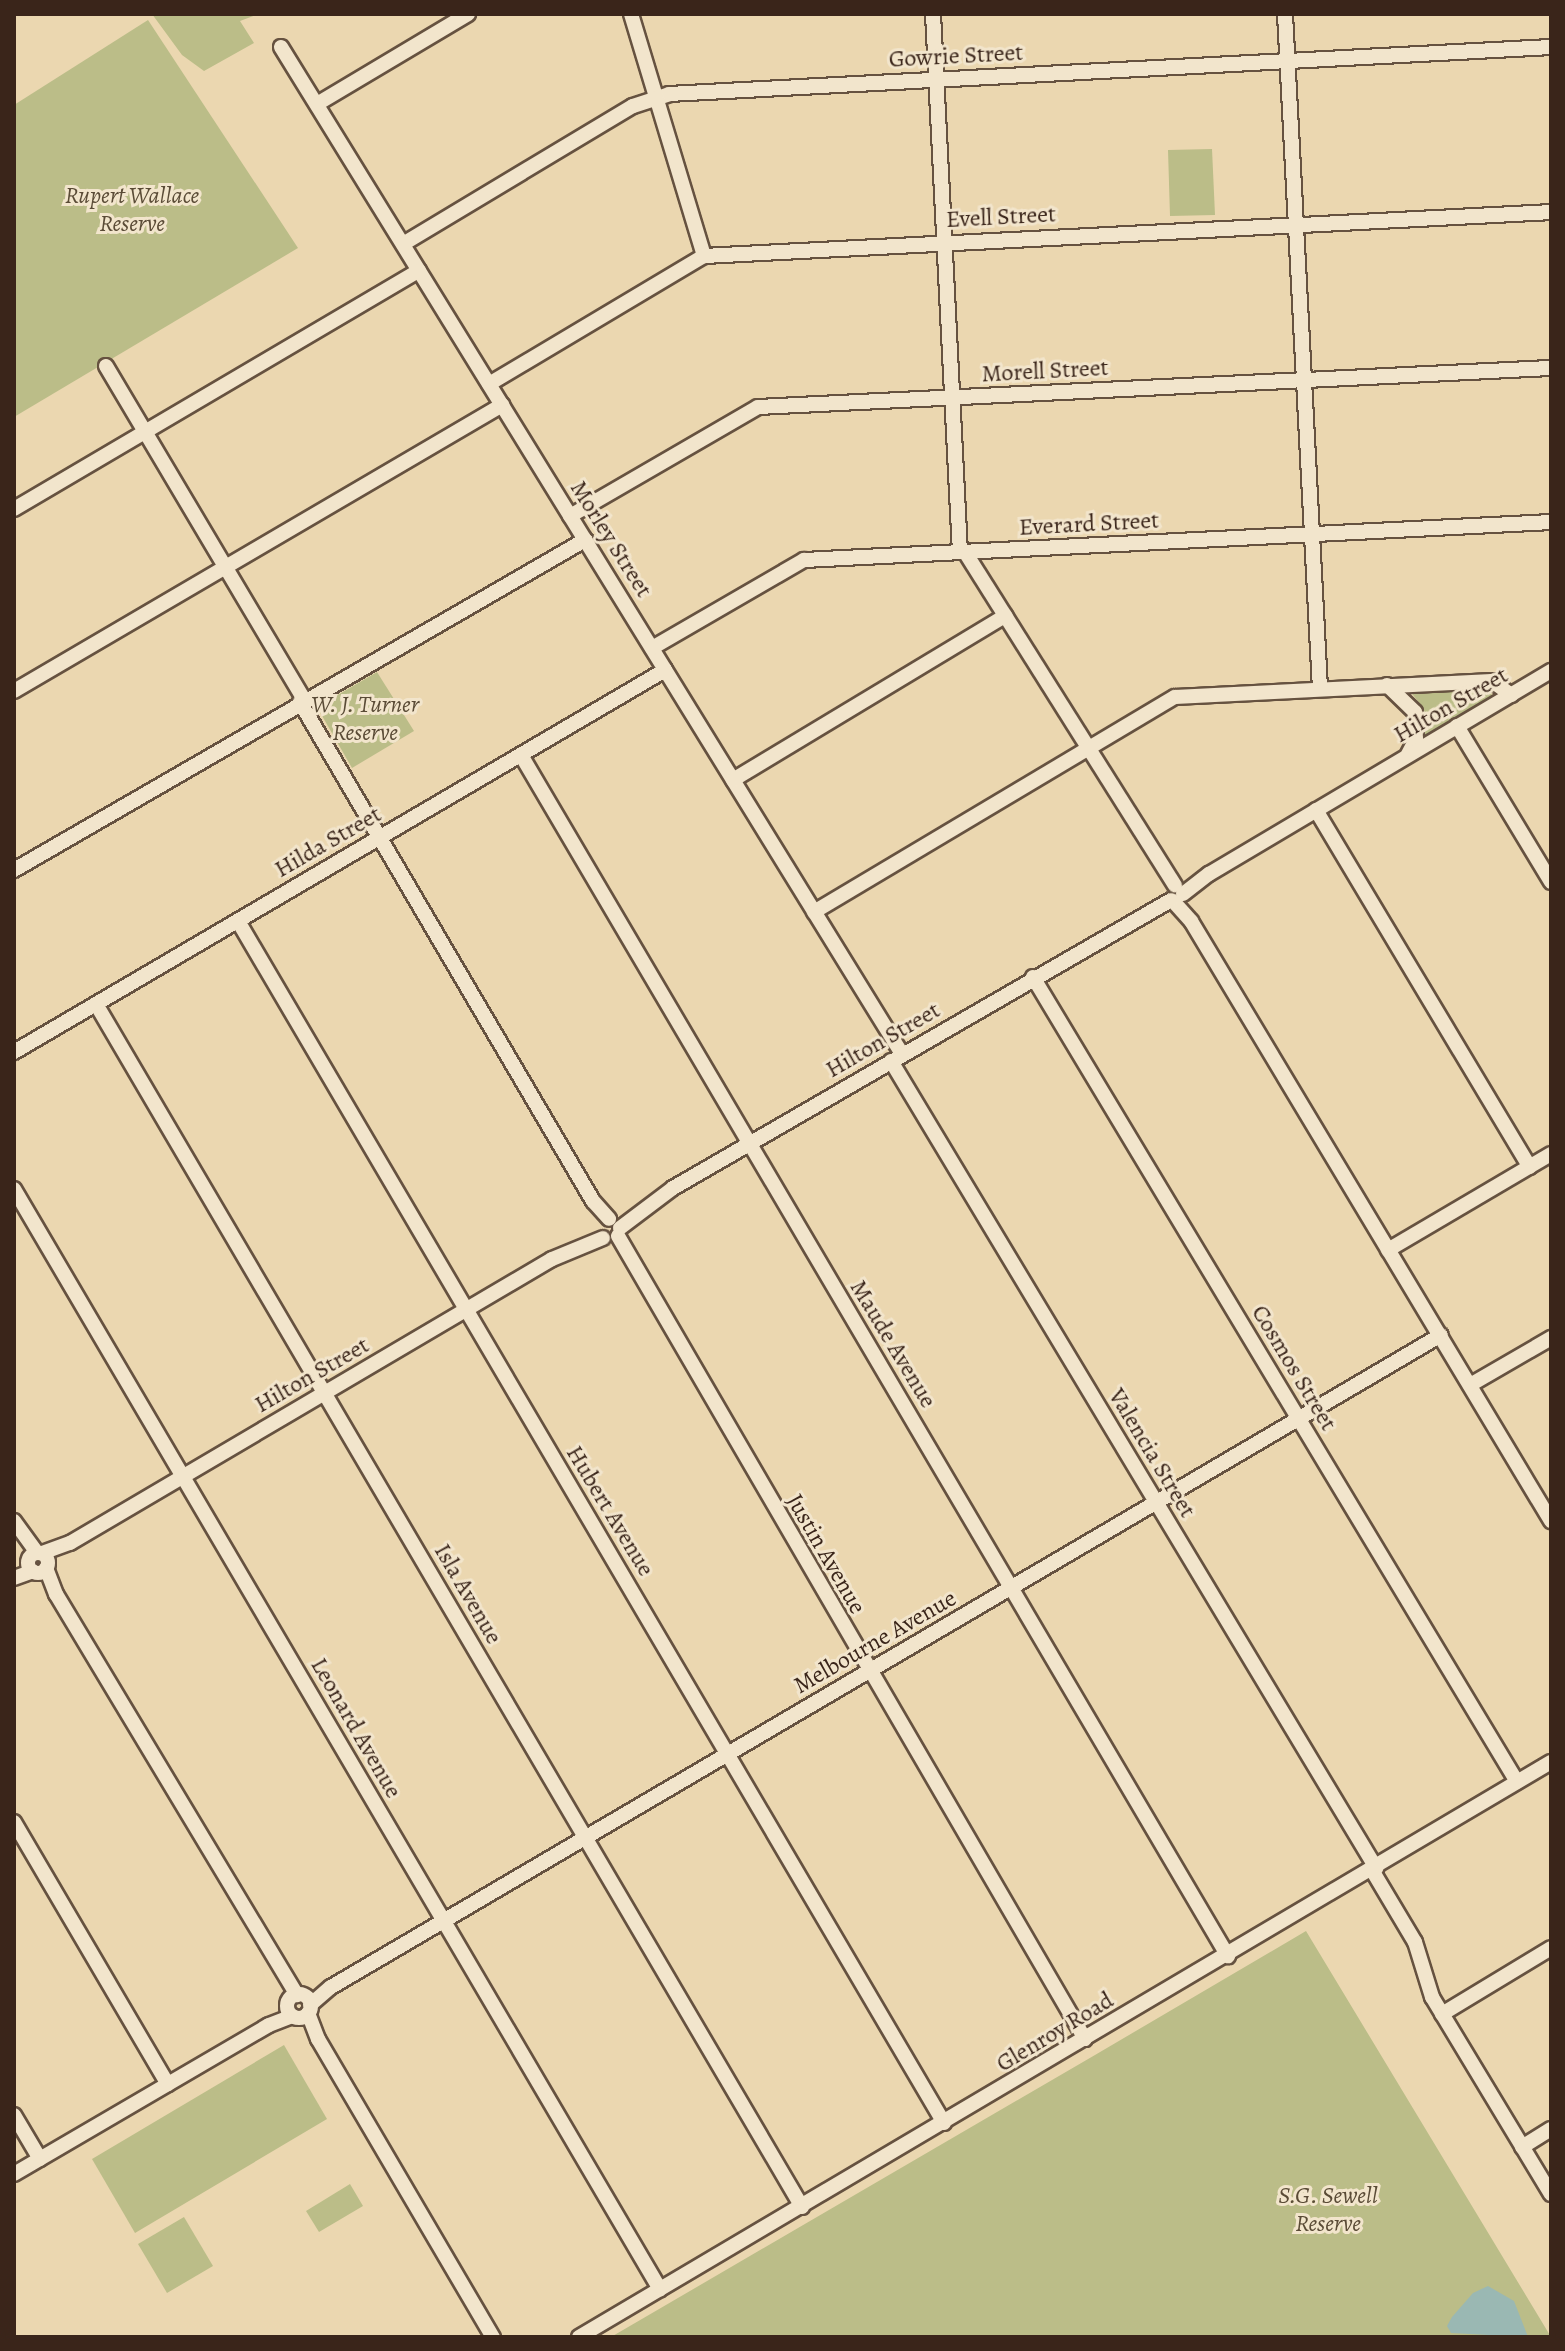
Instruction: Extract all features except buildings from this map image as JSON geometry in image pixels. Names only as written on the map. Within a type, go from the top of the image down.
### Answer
[{"type":"street","points":[[317,104],[468,14]]},
{"type":"street","points":[[631,14],[704,256]]},
{"type":"street","points":[[933,14],[962,552],[1005,616],[1160,868],[1551,1521]]},
{"type":"street","points":[[1285,14],[1320,689]]},
{"type":"street","name":"Morley Street","points":[[281,47],[814,912],[896,1057]]},
{"type":"street","name":"Gowrie Street","points":[[403,244],[656,96],[1551,47]]},
{"type":"street","name":"Evell Street","points":[[489,384],[704,256],[1551,212]]},
{"type":"street","points":[[14,509],[419,270]]},
{"type":"street","name":"Justin Avenue","points":[[106,366],[1085,2039]]},
{"type":"street","name":"Morell Street","points":[[570,516],[750,409],[1551,368]]},
{"type":"street","points":[[14,691],[502,405]]},
{"type":"street","name":"Everard Street","points":[[652,648],[797,562],[1551,522]]},
{"type":"street","points":[[14,870],[585,540]]},
{"type":"street","points":[[733,780],[1005,616]]},
{"type":"street","name":"Hilda Street","points":[[14,1052],[665,670]]},
{"type":"street","name":"Hilton Street","points":[[14,1576],[640,1211],[750,1143],[1551,671]]},
{"type":"street","points":[[814,912],[1175,697],[1492,681],[1511,695]]},
{"type":"street","points":[[1387,685],[1415,712],[1416,739],[1407,756]]},
{"type":"street","points":[[1457,726],[1551,882]]},
{"type":"street","name":"Maude Avenue","points":[[521,755],[1228,1956]]},
{"type":"street","points":[[1316,810],[1530,1167]]},
{"type":"street","name":"Hubert Avenue","points":[[238,921],[944,2123]]},
{"type":"street","name":"Cosmos Street","points":[[1033,977],[1517,1782]]},
{"type":"street","name":"Isla Avenue","points":[[96,1004],[802,2207]]},
{"type":"street","name":"Valencia Street","points":[[896,1057],[1374,1869],[1415,1942],[1442,2014],[1551,2194]]},
{"type":"street","points":[[1388,1250],[1551,1154]]},
{"type":"street","name":"Leonard Avenue","points":[[14,1189],[660,2289]]},
{"type":"street","name":"Melbourne Avenue","points":[[14,2174],[1441,1335]]},
{"type":"street","points":[[1470,1385],[1551,1338]]},
{"type":"street","points":[[16,1525],[493,2337]]},
{"type":"street","name":"Glenroy Road","points":[[579,2337],[1228,1956],[1551,1762]]},
{"type":"street","points":[[14,1822],[168,2084]]},
{"type":"street","points":[[1442,2014],[1551,1948]]},
{"type":"street","points":[[14,2115],[40,2159]]},
{"type":"street","points":[[1522,2147],[1551,2129]]},
{"type":"green space","points":[[152,14],[259,14],[240,21],[254,43],[204,71],[182,55]]},
{"type":"green space","name":"Rupert Wallace Reserve","points":[[148,20],[298,248],[14,417],[14,105]]},
{"type":"green space","points":[[1212,149],[1215,215],[1170,216],[1168,150]]},
{"type":"green space","name":"W. J. Turner Reserve","points":[[377,672],[414,731],[352,768],[317,707]]},
{"type":"green space","points":[[1491,690],[1492,698],[1421,738],[1420,704],[1410,691]]},
{"type":"green space","name":"S.G. Sewell Reserve","points":[[1306,1931],[1551,2337],[611,2337],[1095,2055]]},
{"type":"green space","points":[[284,2045],[327,2119],[135,2233],[92,2159]]},
{"type":"green space","points":[[350,2184],[363,2206],[319,2232],[306,2211]]},
{"type":"green space","points":[[184,2217],[213,2266],[167,2293],[138,2244]]},
{"type":"water","points":[[1488,2286],[1514,2301],[1528,2337],[1451,2333],[1447,2326],[1452,2317],[1473,2293]]}]
